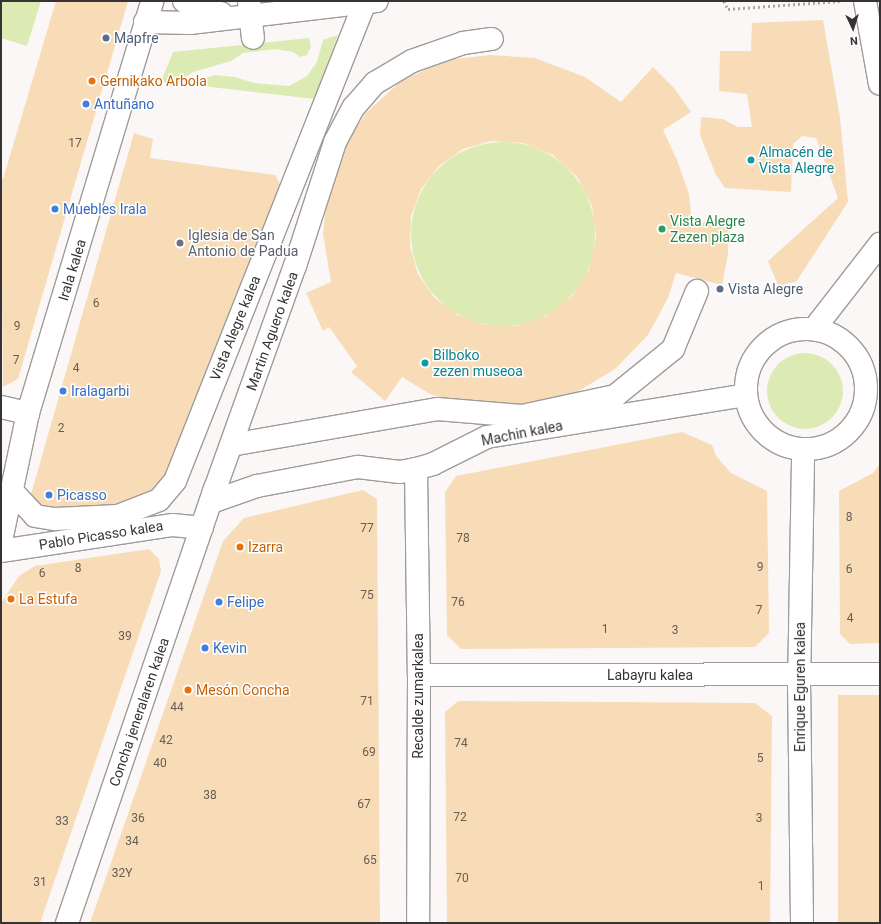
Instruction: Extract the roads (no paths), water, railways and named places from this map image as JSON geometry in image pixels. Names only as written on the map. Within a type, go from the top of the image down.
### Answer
[{"type":"street","name":"Irala kalea","points":[[1,541],[28,413],[152,1]]},
{"type":"street","points":[[184,1],[192,7],[210,12],[250,8],[371,2]]},
{"type":"street","points":[[865,1],[880,84]]},
{"type":"street","name":"Vista Alegre kalea","points":[[11,490],[35,516],[55,519],[118,516],[159,500],[175,481],[371,2]]},
{"type":"street","points":[[145,22],[190,22],[250,8]]},
{"type":"street","points":[[250,8],[253,38]]},
{"type":"street","name":"Martin Aguero kalea","points":[[211,502],[295,266],[335,142],[354,107],[375,82],[412,61],[463,43],[492,39]]},
{"type":"street","points":[[814,330],[880,244]]},
{"type":"street","points":[[231,445],[436,410],[522,416],[615,396],[673,349],[697,291]]},
{"type":"street","points":[[796,330],[814,330],[831,334],[857,356],[873,389],[854,426],[840,440],[822,448],[802,450],[786,447],[770,439],[752,416],[745,395],[746,377],[753,360],[764,346],[779,336],[796,330]]},
{"type":"street","name":"Machin kalea","points":[[211,502],[257,486],[358,467],[400,472],[416,469],[433,464],[487,437],[745,395]]},
{"type":"street","points":[[1,407],[28,413]]},
{"type":"street","name":"Enrique Eguren kalea","points":[[802,450],[799,674],[802,923]]},
{"type":"street","name":"Recalde zumarkalea","points":[[416,469],[419,675],[418,923]]},
{"type":"street","name":"Concha jeneralaren kalea","points":[[67,923],[211,502]]},
{"type":"street","name":"Pablo Picasso kalea","points":[[1,551],[173,524],[202,528]]},
{"type":"street","name":"Labayru kalea","points":[[419,675],[880,674]]},
{"type":"place","name":"Mapfre","points":[[106,38]]},
{"type":"place","name":"Gernikako Arbola","points":[[92,81]]},
{"type":"place","name":"Antuñano","points":[[86,104]]},
{"type":"place","name":"Almacén de Vista Alegre","points":[[751,160]]},
{"type":"place","name":"Muebles Irala","points":[[55,209]]},
{"type":"place","name":"Vista Alegre Zezen plaza","points":[[662,229]]},
{"type":"place","name":"Iglesia de San Antonio de Padua","points":[[180,243]]},
{"type":"place","name":"Vista Alegre","points":[[720,289]]},
{"type":"place","name":"Bilboko zezen museoa","points":[[425,363]]},
{"type":"place","name":"Iralagarbi","points":[[63,391]]},
{"type":"place","name":"Picasso","points":[[49,495]]},
{"type":"place","name":"Izarra","points":[[240,547]]},
{"type":"place","name":"La Estufa","points":[[11,599]]},
{"type":"place","name":"Felipe","points":[[219,602]]},
{"type":"place","name":"Kevin","points":[[205,648]]},
{"type":"place","name":"Mesón Concha","points":[[188,690]]}]
